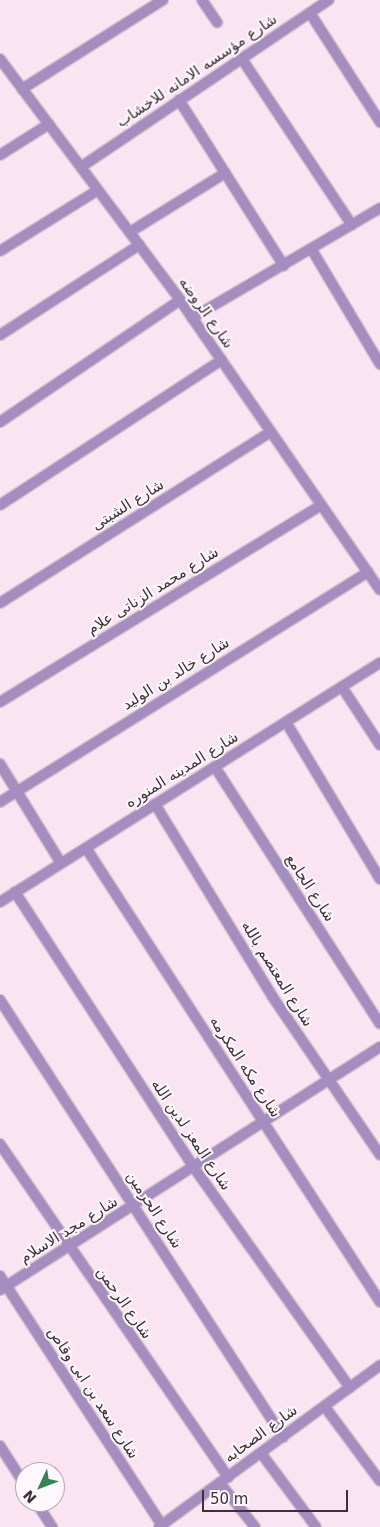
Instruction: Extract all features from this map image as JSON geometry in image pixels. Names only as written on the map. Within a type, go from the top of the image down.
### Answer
[{"type":"street","points":[[22,89],[163,0]]},
{"type":"street","points":[[202,0],[217,22]]},
{"type":"street","name":"شارع مؤسسه الامانه للاخشاب","points":[[81,167],[329,0]]},
{"type":"street","points":[[310,13],[380,122]]},
{"type":"street","points":[[242,59],[352,225]]},
{"type":"street","name":"شارع الروضه","points":[[2,65],[49,124],[180,300],[380,590]]},
{"type":"street","points":[[180,100],[284,266]]},
{"type":"street","points":[[0,155],[49,124]]},
{"type":"street","points":[[130,232],[225,173]]},
{"type":"street","points":[[0,251],[98,190]]},
{"type":"street","points":[[192,318],[312,250],[352,225],[378,212]]},
{"type":"street","points":[[0,335],[139,245]]},
{"type":"street","points":[[312,250],[380,364]]},
{"type":"street","points":[[0,422],[180,300]]},
{"type":"street","points":[[0,505],[222,360]]},
{"type":"street","name":"شارع الشبتى","points":[[0,603],[271,432]]},
{"type":"street","name":"شارع محمد الزناتى علام","points":[[0,702],[321,504]]},
{"type":"street","name":"شارع خالد بن الوليد","points":[[0,802],[368,572]]},
{"type":"street","name":"شارع المدينه المنوره","points":[[0,902],[380,663]]},
{"type":"street","points":[[342,687],[380,746]]},
{"type":"street","points":[[286,722],[380,879]]},
{"type":"street","points":[[0,764],[61,864]]},
{"type":"street","name":"شارع الجامع","points":[[215,767],[380,1024]]},
{"type":"street","name":"شارع المعتصم بالله","points":[[155,804],[329,1082],[380,1155]]},
{"type":"street","name":"شارع مكه المكرمه","points":[[86,848],[380,1302]]},
{"type":"street","name":"شارع المعز لدين الله","points":[[15,892],[195,1170],[350,1388]]},
{"type":"street","name":"شارع الحرمين","points":[[0,1000],[284,1436]]},
{"type":"street","name":"شارع مجد الاسلام","points":[[3,1288],[195,1170],[380,1048]]},
{"type":"street","name":"شارع الرحمن","points":[[0,1144],[255,1527]]},
{"type":"street","name":"شارع سعد بن ابى وقاص","points":[[0,1276],[3,1288],[161,1526]]},
{"type":"street","name":"شارع الصحابه","points":[[161,1526],[380,1365]]},
{"type":"street","points":[[325,1406],[380,1481]]},
{"type":"street","points":[[0,1446],[15,1469]]},
{"type":"street","points":[[261,1453],[316,1527]]},
{"type":"street","points":[[42,1512],[52,1527]]}]
